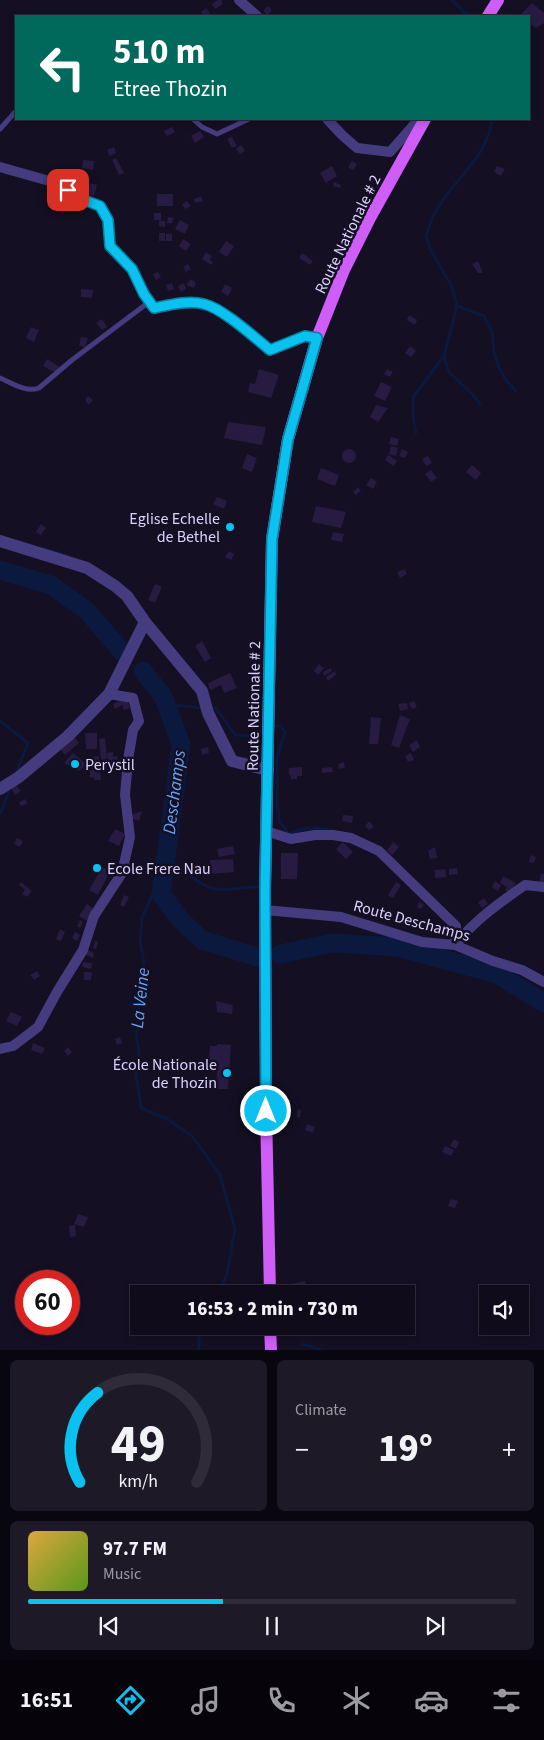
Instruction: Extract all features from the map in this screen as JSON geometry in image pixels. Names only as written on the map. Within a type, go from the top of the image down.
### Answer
[{"type":"main road","points":[[489,15],[498,0]]},
{"type":"main road","name":"Route Nationale # 2","points":[[270,1285],[266,1111],[266,830],[272,539],[288,439],[317,338],[344,270],[370,218],[424,120]]},
{"type":"main road","points":[[270,1335],[271,1350]]},
{"type":"street","points":[[239,0],[256,15]]},
{"type":"street","points":[[328,120],[357,148],[390,152],[418,120]]},
{"type":"street","points":[[0,167],[60,184],[76,197],[100,206],[108,220],[110,246],[132,269],[154,308],[177,304],[203,303],[217,309],[270,350],[305,336],[317,338]]},
{"type":"street","points":[[0,541],[87,568],[127,596],[145,622],[202,691],[208,713],[232,761],[268,770]]},
{"type":"street","points":[[0,789],[19,777],[68,736],[108,694],[145,622]]},
{"type":"street","points":[[0,1049],[13,1046],[38,1027],[83,950],[94,916],[122,873],[130,837],[125,795],[128,760],[133,730],[139,721],[133,698],[108,694]]},
{"type":"street","points":[[266,830],[291,839],[315,835],[351,838],[378,851],[456,926],[455,945]]},
{"type":"street","points":[[455,945],[470,927],[496,905],[525,885],[544,887]]},
{"type":"street","name":"Route Deschamps","points":[[266,910],[341,917],[422,942],[455,945],[493,961],[522,970],[544,982]]},
{"type":"lane","points":[[0,129],[15,112]]},
{"type":"lane","points":[[194,120],[202,127],[217,134],[247,120]]},
{"type":"lane","points":[[0,378],[25,389],[34,390],[39,388],[72,360],[150,302]]},
{"type":"building","points":[[221,0],[223,4],[215,9],[212,4]]},
{"type":"building","points":[[532,3],[544,13],[544,23],[536,28],[530,24],[530,15],[520,15]]},
{"type":"building","points":[[269,6],[272,11],[267,15],[263,10]]},
{"type":"building","points":[[206,8],[210,13],[204,15],[201,12]]},
{"type":"building","points":[[172,127],[175,132],[167,136],[164,131]]},
{"type":"building","points":[[200,131],[204,137],[195,143],[191,136]]},
{"type":"building","points":[[232,137],[237,146],[232,148],[227,139]]},
{"type":"building","points":[[241,145],[245,151],[240,154],[236,149]]},
{"type":"building","points":[[114,147],[116,153],[110,156],[107,150]]},
{"type":"building","points":[[116,158],[124,173],[119,175],[112,160]]},
{"type":"building","points":[[83,160],[94,161],[93,170],[82,168]]},
{"type":"building","points":[[352,161],[357,164],[353,170],[348,167]]},
{"type":"building","points":[[332,166],[337,176],[326,183],[320,173]]},
{"type":"building","points":[[497,166],[505,169],[501,176],[494,172]]},
{"type":"building","points":[[334,182],[341,185],[340,188],[333,186]]},
{"type":"building","points":[[90,183],[97,185],[94,196],[87,194]]},
{"type":"building","points":[[157,194],[173,194],[173,206],[157,206]]},
{"type":"building","points":[[201,196],[203,201],[195,203],[194,199]]},
{"type":"building","points":[[187,201],[191,206],[185,209],[182,204]]},
{"type":"building","points":[[154,213],[161,213],[161,220],[154,220]]},
{"type":"building","points":[[168,217],[174,218],[172,223],[167,223]]},
{"type":"building","points":[[180,220],[189,225],[185,234],[175,229]]},
{"type":"building","points":[[159,221],[165,221],[165,227],[159,226]]},
{"type":"building","points":[[159,233],[165,233],[165,241],[159,241]]},
{"type":"building","points":[[166,234],[172,234],[172,241],[166,241]]},
{"type":"building","points":[[183,239],[191,244],[186,251],[179,246]]},
{"type":"building","points":[[226,241],[234,246],[227,257],[219,252]]},
{"type":"building","points":[[206,252],[212,256],[210,260],[213,262],[211,265],[202,259]]},
{"type":"building","points":[[302,253],[313,261],[310,265],[299,258]]},
{"type":"building","points":[[478,261],[483,273],[478,273],[472,264]]},
{"type":"building","points":[[188,264],[191,269],[186,272],[183,267]]},
{"type":"building","points":[[158,272],[161,277],[156,280],[153,274]]},
{"type":"building","points":[[191,279],[196,283],[194,288],[186,285]]},
{"type":"building","points":[[172,283],[174,289],[168,291],[166,285]]},
{"type":"building","points":[[184,283],[186,289],[181,292],[178,286]]},
{"type":"building","points":[[225,284],[232,288],[228,296],[221,292]]},
{"type":"building","points":[[81,289],[93,290],[92,298],[81,297]]},
{"type":"building","points":[[409,315],[417,320],[415,325],[407,320]]},
{"type":"building","points":[[102,319],[107,327],[102,330],[96,323]]},
{"type":"building","points":[[31,327],[39,330],[34,342],[26,338]]},
{"type":"building","points":[[81,337],[88,338],[85,347],[79,346]]},
{"type":"building","points":[[410,346],[416,351],[411,357],[405,353]]},
{"type":"building","points":[[47,359],[60,367],[58,374],[43,366]]},
{"type":"building","points":[[259,369],[279,375],[271,398],[248,392],[250,383],[255,384]]},
{"type":"building","points":[[387,369],[393,372],[390,377],[384,374]]},
{"type":"building","points":[[381,382],[392,387],[385,401],[374,396]]},
{"type":"building","points":[[88,396],[93,400],[89,405],[85,400]]},
{"type":"building","points":[[376,405],[388,408],[378,422],[370,417]]},
{"type":"building","points":[[228,422],[266,427],[262,445],[224,438]]},
{"type":"building","points":[[391,437],[399,439],[397,446],[389,444]]},
{"type":"building","points":[[391,446],[398,448],[396,456],[389,454]]},
{"type":"building","points":[[346,449],[352,449],[356,456],[352,463],[346,463],[342,459],[342,453]]},
{"type":"building","points":[[402,449],[408,452],[405,458],[399,456]]},
{"type":"building","points":[[247,454],[257,458],[252,472],[242,468]]},
{"type":"building","points":[[388,455],[397,461],[394,466],[385,460]]},
{"type":"building","points":[[428,456],[432,463],[426,466],[422,459]]},
{"type":"building","points":[[472,465],[481,473],[476,480],[466,472]]},
{"type":"building","points":[[321,468],[339,475],[335,486],[317,479]]},
{"type":"building","points":[[431,470],[437,478],[431,482],[425,474]]},
{"type":"building","points":[[371,478],[377,482],[373,489],[366,485]]},
{"type":"building","points":[[358,487],[361,491],[356,495],[353,492]]},
{"type":"building","points":[[217,497],[227,501],[224,509],[213,504]]},
{"type":"building","points":[[316,506],[346,512],[341,528],[312,522]]},
{"type":"building","points":[[41,524],[46,528],[41,535],[36,532]]},
{"type":"building","points":[[199,530],[208,536],[204,543],[195,537]]},
{"type":"building","points":[[333,532],[344,534],[342,542],[331,540]]},
{"type":"building","points":[[229,551],[234,554],[231,560],[225,557]]},
{"type":"building","points":[[405,569],[407,574],[400,578],[397,572]]},
{"type":"building","points":[[155,584],[162,587],[155,603],[148,600]]},
{"type":"building","points":[[202,641],[211,658],[205,662],[195,646]]},
{"type":"building","points":[[319,664],[324,668],[318,675],[314,671]]},
{"type":"building","points":[[331,668],[332,671],[324,676],[323,672]]},
{"type":"building","points":[[335,671],[336,675],[328,681],[326,677]]},
{"type":"building","points":[[230,673],[237,688],[224,693],[221,685],[210,690],[208,683]]},
{"type":"building","points":[[126,698],[130,708],[124,710],[122,705],[115,709],[113,704]]},
{"type":"building","points":[[414,701],[417,707],[412,709],[409,703]]},
{"type":"building","points":[[407,703],[408,709],[400,711],[398,704]]},
{"type":"building","points":[[400,715],[410,719],[399,748],[391,745]]},
{"type":"building","points":[[371,717],[381,718],[378,744],[369,744]]},
{"type":"building","points":[[85,733],[97,733],[97,749],[86,749]]},
{"type":"building","points":[[73,735],[79,743],[65,755],[58,747]]},
{"type":"building","points":[[105,738],[107,759],[101,760],[99,739]]},
{"type":"building","points":[[417,740],[420,747],[413,752],[409,745]]},
{"type":"building","points":[[208,747],[209,753],[202,755],[201,749]]},
{"type":"building","points":[[113,752],[113,757],[117,756],[118,760],[108,762],[107,753]]},
{"type":"building","points":[[73,753],[87,765],[78,771],[64,763]]},
{"type":"building","points":[[411,753],[414,760],[408,762],[405,756]]},
{"type":"building","points":[[99,756],[99,761],[93,762],[93,757]]},
{"type":"building","points":[[344,762],[345,768],[339,769],[338,764]]},
{"type":"building","points":[[302,767],[302,776],[297,776],[297,779],[291,779],[289,768]]},
{"type":"building","points":[[332,767],[333,772],[322,773],[322,768]]},
{"type":"building","points":[[100,769],[101,780],[94,780],[94,777],[90,778],[90,770]]},
{"type":"building","points":[[16,785],[21,791],[15,795],[11,788]]},
{"type":"building","points":[[26,799],[27,804],[21,806],[19,802]]},
{"type":"building","points":[[142,811],[139,821],[127,816],[134,814]]},
{"type":"building","points":[[343,815],[353,816],[352,823],[342,821]]},
{"type":"building","points":[[369,821],[374,827],[369,830],[365,826]]},
{"type":"building","points":[[115,829],[125,834],[119,846],[108,841]]},
{"type":"building","points":[[17,838],[23,841],[20,847],[14,844]]},
{"type":"building","points":[[343,842],[353,852],[346,859],[336,849]]},
{"type":"building","points":[[393,842],[399,847],[392,855],[387,850]]},
{"type":"building","points":[[233,846],[235,854],[219,857],[217,849]]},
{"type":"building","points":[[435,847],[437,858],[430,859],[428,851]]},
{"type":"building","points":[[281,853],[298,853],[297,879],[281,879]]},
{"type":"building","points":[[531,855],[536,857],[534,863],[529,862]]},
{"type":"building","points":[[233,859],[234,872],[211,874],[210,860]]},
{"type":"building","points":[[102,867],[110,871],[98,895],[89,890]]},
{"type":"building","points":[[457,868],[458,874],[449,875],[449,869]]},
{"type":"building","points":[[445,869],[446,877],[435,878],[435,870]]},
{"type":"building","points":[[541,874],[544,874],[544,884],[539,883]]},
{"type":"building","points":[[503,876],[516,883],[511,893],[505,890],[507,887],[500,883]]},
{"type":"building","points":[[495,881],[501,885],[498,891],[492,887]]},
{"type":"building","points":[[21,882],[32,891],[27,897],[22,894],[25,890],[19,885]]},
{"type":"building","points":[[396,882],[401,885],[393,898],[388,895]]},
{"type":"building","points":[[124,895],[129,897],[124,907],[120,905]]},
{"type":"building","points":[[484,898],[488,904],[482,908],[478,902]]},
{"type":"building","points":[[419,902],[424,905],[421,909],[417,907]]},
{"type":"building","points":[[87,904],[95,910],[87,921],[79,916]]},
{"type":"building","points":[[80,920],[83,922],[80,928],[77,926]]},
{"type":"building","points":[[60,929],[65,932],[61,941],[56,939]]},
{"type":"building","points":[[75,932],[80,935],[77,941],[72,938]]},
{"type":"building","points":[[95,941],[98,942],[96,949],[93,948]]},
{"type":"building","points":[[88,950],[94,953],[93,958],[86,955]]},
{"type":"building","points":[[83,962],[92,963],[91,969],[82,967]]},
{"type":"building","points":[[37,971],[40,976],[34,980],[30,975]]},
{"type":"building","points":[[84,972],[92,972],[91,980],[84,980]]},
{"type":"building","points":[[216,1001],[233,1005],[232,1014],[217,1012]]},
{"type":"building","points":[[11,1012],[22,1017],[17,1026],[6,1021]]},
{"type":"building","points":[[120,1037],[122,1043],[117,1045],[115,1039]]},
{"type":"building","points":[[33,1043],[45,1048],[42,1054],[31,1050]]},
{"type":"building","points":[[217,1044],[231,1045],[228,1089],[216,1089],[217,1072],[208,1071],[210,1046],[217,1046]]},
{"type":"building","points":[[68,1047],[72,1052],[68,1056],[64,1051]]},
{"type":"building","points":[[298,1109],[301,1110],[300,1117],[297,1117]]},
{"type":"building","points":[[307,1124],[315,1127],[313,1133],[305,1130]]},
{"type":"building","points":[[454,1139],[459,1142],[456,1149],[450,1146]]},
{"type":"building","points":[[445,1146],[454,1150],[451,1156],[442,1152]]},
{"type":"building","points":[[451,1199],[458,1201],[455,1208],[448,1206]]},
{"type":"building","points":[[78,1214],[88,1217],[84,1227],[74,1224]]},
{"type":"building","points":[[75,1225],[76,1236],[70,1237],[69,1226]]},
{"type":"building","points":[[305,1281],[306,1285],[291,1285]]},
{"type":"waterway","points":[[452,0],[469,15]]},
{"type":"waterway","points":[[480,404],[448,371],[444,356],[457,306],[451,285],[430,249],[426,236],[433,217],[443,200],[484,145],[492,120]]},
{"type":"waterway","points":[[457,306],[484,316],[492,332],[494,352],[499,368],[506,380],[516,391]]},
{"type":"waterway","points":[[416,433],[413,417],[413,397],[444,356]]},
{"type":"waterway","points":[[43,548],[68,556]]},
{"type":"waterway","name":"Deschamps","points":[[0,570],[51,585],[87,611],[124,654]]},
{"type":"waterway","name":"Deschamps","points":[[143,671],[163,696],[181,744],[161,894],[180,919],[202,940],[257,957]]},
{"type":"waterway","points":[[167,706],[203,708]]},
{"type":"waterway","points":[[210,708],[216,708],[235,735],[252,736],[262,730]]},
{"type":"waterway","points":[[0,721],[28,743],[16,773]]},
{"type":"waterway","points":[[274,726],[281,726],[285,732],[277,757],[279,821],[289,834],[312,828],[335,831]]},
{"type":"waterway","points":[[0,814],[10,789]]},
{"type":"waterway","points":[[166,853],[189,875],[210,887],[216,889],[260,887]]},
{"type":"waterway","name":"La Veine","points":[[162,873],[142,918],[140,941],[144,962],[142,993],[137,1005],[142,1016],[136,1033],[139,1052],[136,1074],[141,1108],[167,1119],[192,1136],[220,1175],[235,1229],[227,1274],[222,1285]]},
{"type":"waterway","name":"Deschamps","points":[[280,954],[333,943],[398,947],[497,974],[544,1003]]},
{"type":"waterway","name":"La Veine","points":[[199,1335],[199,1350]]},
{"type":"waterway","points":[[303,1344],[321,1350]]},
{"type":"place","name":"Eglise Echelle de Bethel","points":[[230,527]]},
{"type":"place","name":"Perystil","points":[[75,764]]},
{"type":"place","name":"Ecole Frere Nau","points":[[97,868]]},
{"type":"place","name":"École Nationale de Thozin","points":[[227,1073]]},
{"type":"route","points":[[68,190],[76,197],[100,206],[108,220],[110,246],[132,269],[144,294],[154,308],[177,304],[203,303],[217,309],[270,350],[305,336],[317,338],[288,439],[272,539],[265,890],[266,1111]]}]
